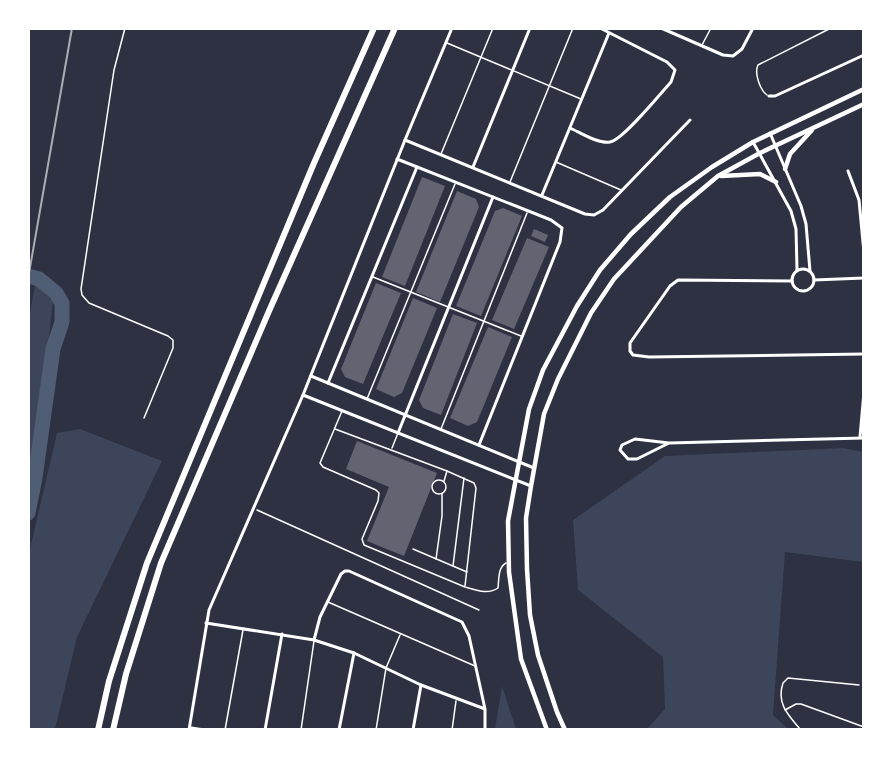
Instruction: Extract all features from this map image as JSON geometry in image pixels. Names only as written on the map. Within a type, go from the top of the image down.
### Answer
[{"type":"highway","points":[[98,729],[109,681],[147,563],[314,163],[374,28]]},
{"type":"highway","points":[[113,729],[126,674],[161,563],[268,311],[395,28]]},
{"type":"main road","points":[[547,729],[521,659],[509,563],[508,520],[529,409],[543,370],[576,306],[600,270],[630,234],[670,196],[712,166],[753,142],[864,89]]},
{"type":"main road","points":[[565,729],[538,655],[530,615],[527,569],[526,518],[531,486],[544,414],[558,379],[591,313],[614,279],[681,207],[718,176],[760,153],[864,104]]},
{"type":"main road","points":[[785,169],[790,154],[814,128]]},
{"type":"main road","points":[[718,176],[754,173],[776,182]]},
{"type":"street","points":[[189,728],[209,610],[303,395],[452,28]]},
{"type":"street","points":[[473,168],[530,28]]},
{"type":"street","points":[[570,128],[602,142],[614,142],[632,125],[674,76],[673,66],[600,28]]},
{"type":"street","points":[[661,28],[723,55],[733,56],[742,49],[753,28]]},
{"type":"street","points":[[542,196],[609,33]]},
{"type":"street","points":[[769,96],[775,96],[864,55]]},
{"type":"street","points":[[405,140],[585,214],[594,215],[603,210],[690,120]]},
{"type":"street","points":[[770,134],[801,206],[806,224],[810,271],[814,280],[811,287],[801,291],[792,281],[793,274],[804,268],[810,271]]},
{"type":"street","points":[[753,142],[791,211],[795,229],[797,270]]},
{"type":"street","points":[[397,159],[528,211],[562,228],[562,234],[523,337],[479,445]]},
{"type":"street","points":[[328,383],[417,167]]},
{"type":"street","points":[[848,171],[860,200],[864,253]]},
{"type":"street","points":[[398,433],[493,197]]},
{"type":"street","points":[[814,280],[864,278]]},
{"type":"street","points":[[792,281],[678,280],[670,286],[630,343],[630,351],[633,355],[649,357],[864,354]]},
{"type":"street","points":[[310,376],[534,468]]},
{"type":"street","points":[[669,443],[637,459],[628,459],[620,450],[622,445],[635,440],[669,443],[862,437],[864,392]]},
{"type":"street","points":[[303,395],[531,486]]},
{"type":"street","points":[[314,640],[314,632],[327,602],[341,574],[345,571],[462,622],[469,636],[476,666],[485,710],[485,729]]},
{"type":"street","points":[[206,622],[314,640],[354,653],[421,685],[485,710]]},
{"type":"street","points":[[265,729],[282,634]]},
{"type":"street","points":[[339,729],[354,653]]},
{"type":"street","points":[[413,729],[421,685]]},
{"type":"lane","points":[[125,28],[114,69],[81,289],[82,295],[89,303],[173,340],[173,348],[144,418]]},
{"type":"lane","points":[[441,154],[493,28]]},
{"type":"lane","points":[[510,183],[573,28]]},
{"type":"lane","points":[[701,46],[711,28]]},
{"type":"lane","points":[[769,96],[764,93],[757,73],[758,65],[831,28]]},
{"type":"lane","points":[[446,43],[582,99]]},
{"type":"lane","points":[[556,162],[622,190]]},
{"type":"lane","points":[[367,399],[456,182]]},
{"type":"lane","points":[[441,430],[528,211]]},
{"type":"lane","points":[[372,277],[523,337]]},
{"type":"lane","points":[[343,410],[320,459],[323,467],[379,493],[378,501],[362,539],[364,545],[482,592],[498,588],[501,566],[509,563]]},
{"type":"lane","points":[[334,429],[464,477],[474,483],[476,489],[465,587]]},
{"type":"lane","points":[[391,450],[398,433]]},
{"type":"lane","points":[[436,559],[442,516],[442,494],[445,489],[447,471]]},
{"type":"lane","points":[[453,566],[464,477]]},
{"type":"lane","points":[[442,494],[435,493],[432,487],[438,481],[444,483]]},
{"type":"lane","points":[[413,549],[467,572]]},
{"type":"lane","points":[[327,602],[476,666]]},
{"type":"lane","points":[[225,729],[243,628]]},
{"type":"lane","points":[[376,729],[386,668],[400,634]]},
{"type":"lane","points":[[301,729],[314,640]]},
{"type":"lane","points":[[801,729],[784,710],[780,698],[780,689],[788,678],[859,685]]},
{"type":"lane","points":[[452,729],[457,698]]},
{"type":"lane","points":[[784,710],[801,704],[864,727]]},
{"type":"lane","points":[[189,728],[208,729]]},
{"type":"path","points":[[254,508],[479,610]]},
{"type":"shaded area","points":[[35,285],[53,301],[29,477],[28,323]]},
{"type":"shaded area","points":[[80,429],[162,461],[77,637],[55,729],[29,729],[29,553],[57,433]]},
{"type":"shaded area","points":[[843,448],[863,452],[863,562],[785,552],[773,715],[788,729],[647,729],[665,709],[663,657],[578,590],[573,520],[665,456]]},
{"type":"shaded area","points":[[502,686],[516,729],[495,729]]},
{"type":"building","points":[[422,177],[445,186],[405,286],[382,277]]},
{"type":"building","points":[[457,191],[476,199],[479,207],[440,302],[416,292]]},
{"type":"building","points":[[503,208],[522,216],[481,316],[456,306],[495,211]]},
{"type":"building","points":[[534,229],[548,235],[545,242],[531,236]]},
{"type":"building","points":[[527,238],[549,247],[514,329],[492,320]]},
{"type":"building","points":[[376,283],[401,293],[363,384],[345,377],[341,369]]},
{"type":"building","points":[[413,298],[437,308],[402,393],[394,397],[376,389]]},
{"type":"building","points":[[453,314],[477,323],[441,415],[423,408],[419,400]]},
{"type":"building","points":[[488,327],[512,337],[477,422],[468,426],[450,418]]},
{"type":"building","points":[[357,441],[437,473],[404,556],[367,541],[389,487],[346,469]]},
{"type":"waterway","points":[[28,276],[39,279],[56,293],[62,303],[62,322],[53,349],[28,513]]},
{"type":"railway","points":[[28,279],[72,28]]}]
